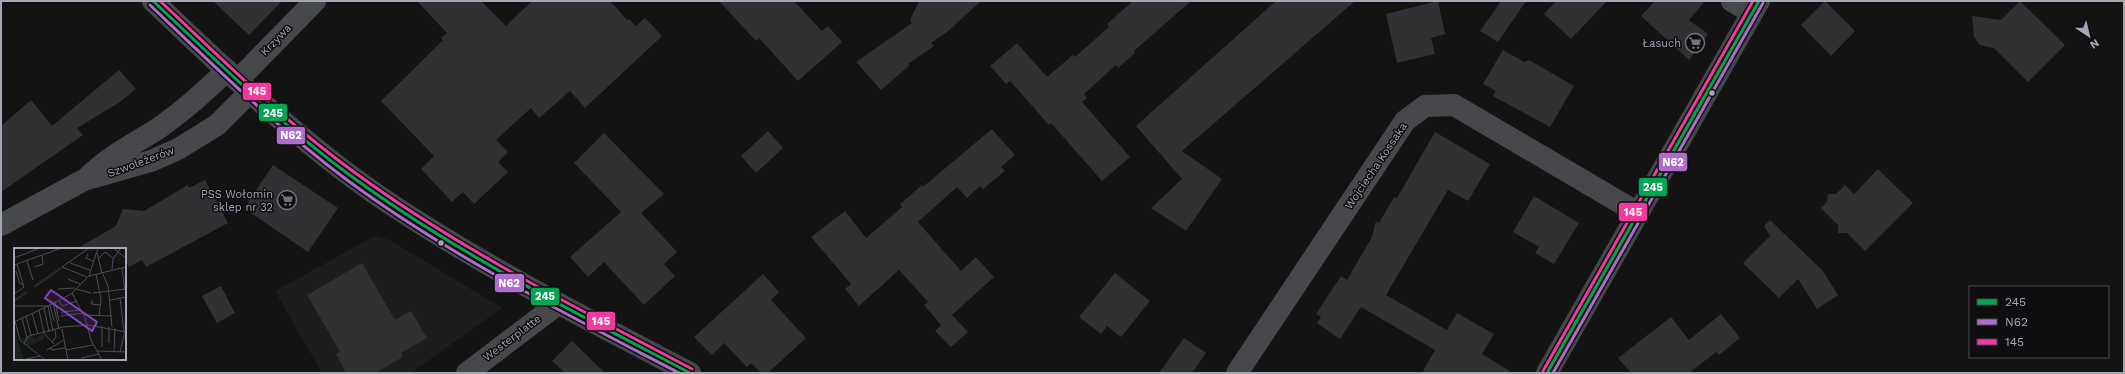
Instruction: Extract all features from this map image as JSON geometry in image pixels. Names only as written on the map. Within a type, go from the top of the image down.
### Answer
[{"type":"main road","points":[[1547,373],[1755,7]]},
{"type":"street","points":[[153,1],[238,81],[311,145],[380,197],[558,304],[690,373]]},
{"type":"street","name":"Krzywa","points":[[238,81],[267,49],[315,1]]},
{"type":"street","points":[[1732,1],[1755,7]]},
{"type":"street","name":"Szwoleżerów","points":[[84,180],[102,163],[158,128],[201,97],[238,81]]},
{"type":"street","name":"Szwoleżerów","points":[[1,225],[84,180],[151,161],[178,149],[217,124],[238,81]]},
{"type":"street","name":"Wojciecha Kossaka","points":[[1237,373],[1405,121],[1425,106],[1454,105],[1638,213]]},
{"type":"street","name":"Westerplatte","points":[[467,373],[558,304]]},
{"type":"shaded area","points":[[375,236],[390,240],[502,308],[411,373],[322,373],[275,291]]},
{"type":"building","points":[[213,1],[282,1],[249,35]]},
{"type":"building","points":[[417,1],[481,1],[506,26],[532,1],[610,1],[627,20],[629,19],[636,26],[645,18],[662,36],[585,108],[570,91],[539,118],[531,108],[496,140],[508,152],[498,162],[508,172],[474,204],[463,192],[452,202],[421,169],[434,156],[381,101],[443,40],[441,38],[447,33]]},
{"type":"building","points":[[719,1],[794,1],[822,31],[828,26],[842,42],[798,81],[759,38],[756,41]]},
{"type":"building","points":[[919,1],[981,1],[947,32],[931,43],[934,46],[908,64],[910,65],[881,90],[856,62],[912,23],[910,20]]},
{"type":"building","points":[[1133,1],[1191,1],[1134,51],[1135,53],[1118,68],[1116,65],[1084,94],[1087,98],[1082,102],[1130,157],[1102,181],[1051,123],[1049,125],[1010,81],[1006,84],[990,66],[1017,43],[1047,77],[1073,55],[1075,57],[1109,27],[1107,24]]},
{"type":"building","points":[[1276,1],[1355,1],[1182,151],[1222,179],[1186,231],[1151,208],[1182,179],[1136,126]]},
{"type":"building","points":[[1438,1],[1445,34],[1431,38],[1435,54],[1397,63],[1386,14]]},
{"type":"building","points":[[1501,1],[1526,1],[1498,42],[1480,31]]},
{"type":"building","points":[[1556,1],[1607,1],[1571,39],[1544,14]]},
{"type":"building","points":[[1655,1],[1705,1],[1689,20],[1708,34],[1689,60],[1641,16]]},
{"type":"building","points":[[1825,1],[1855,31],[1831,56],[1801,25]]},
{"type":"building","points":[[2020,1],[2065,45],[2028,82],[1994,48],[1980,45],[1974,37],[1972,16],[2001,20]]},
{"type":"building","points":[[1503,50],[1524,62],[1529,60],[1574,86],[1550,127],[1493,96],[1496,91],[1483,84]]},
{"type":"building","points":[[119,70],[136,89],[120,102],[77,128],[83,135],[1,192],[1,126],[31,100],[52,126]]},
{"type":"building","points":[[992,129],[1015,155],[1001,167],[1005,171],[983,189],[980,186],[967,198],[957,187],[918,222],[961,271],[976,257],[994,277],[941,325],[924,305],[928,302],[899,270],[859,306],[845,289],[851,284],[811,237],[845,211],[866,238],[902,207],[900,204],[922,185],[924,186]]},
{"type":"building","points":[[768,131],[783,148],[756,173],[741,156]]},
{"type":"building","points":[[1435,132],[1490,164],[1468,201],[1448,190],[1386,295],[1447,330],[1457,313],[1494,334],[1482,354],[1513,373],[1422,373],[1435,350],[1361,307],[1340,339],[1317,323],[1321,317],[1316,314],[1341,276],[1347,280],[1372,237],[1376,221],[1379,223],[1394,197],[1397,198]]},
{"type":"building","points":[[604,133],[664,194],[641,213],[677,252],[664,264],[675,276],[644,305],[604,262],[588,277],[570,257],[621,212],[574,163]]},
{"type":"building","points":[[273,165],[338,208],[308,252],[244,208]]},
{"type":"building","points":[[1878,169],[1913,203],[1865,251],[1847,233],[1838,233],[1838,225],[1821,208],[1827,202],[1828,194],[1836,194],[1845,185],[1854,194]]},
{"type":"building","points":[[205,180],[228,223],[146,267],[142,260],[129,267],[126,261],[126,248],[78,248],[116,226],[123,209],[144,211],[188,185],[189,188]]},
{"type":"building","points":[[1534,196],[1579,223],[1554,264],[1535,253],[1539,247],[1513,232]]},
{"type":"building","points":[[1770,220],[1823,271],[1838,295],[1817,309],[1798,279],[1779,298],[1743,263],[1770,236],[1764,226]]},
{"type":"building","points":[[362,263],[395,320],[411,311],[427,338],[401,353],[403,357],[375,373],[346,373],[336,354],[340,352],[307,295]]},
{"type":"building","points":[[1115,273],[1150,301],[1121,337],[1107,326],[1101,334],[1079,317]]},
{"type":"building","points":[[763,274],[779,292],[771,300],[806,338],[768,373],[761,373],[751,363],[747,367],[724,343],[712,355],[694,337]]},
{"type":"building","points":[[221,286],[235,313],[217,323],[202,296]]},
{"type":"building","points":[[1721,314],[1740,338],[1719,355],[1716,352],[1689,373],[1631,373],[1618,358],[1671,317],[1689,340]]},
{"type":"building","points":[[952,315],[968,332],[951,347],[935,331]]},
{"type":"building","points":[[1184,338],[1206,353],[1192,373],[1159,373]]},
{"type":"building","points":[[572,341],[605,373],[565,373],[552,361]]},
{"type":"transit line","name":"245","points":[[153,1],[274,114],[325,156],[391,204],[432,231],[516,280],[690,373]]},
{"type":"transit line","name":"145","points":[[160,1],[278,111],[354,172],[394,200],[435,227],[519,276],[692,369]]},
{"type":"transit line","name":"145","points":[[1543,371],[1753,1]]},
{"type":"transit line","name":"245","points":[[1547,373],[1759,1]]},
{"type":"transit line","name":"N62","points":[[1553,373],[1763,3]]},
{"type":"transit line","name":"N62","points":[[150,5],[295,139],[347,180],[386,208],[426,234],[509,283],[679,373]]},
{"type":"place","name":"Łasuch","points":[[1695,43]]},
{"type":"place","name":"PSS Wołomin sklep nr 32","points":[[287,200]]}]
